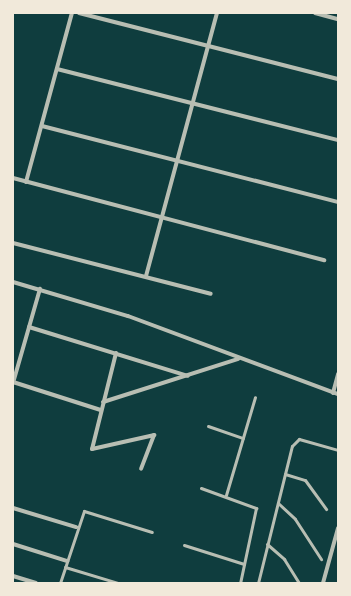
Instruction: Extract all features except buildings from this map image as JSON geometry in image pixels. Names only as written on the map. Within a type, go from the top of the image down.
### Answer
[{"type":"street","points":[[26,182],[72,13]]},
{"type":"street","points":[[79,13],[338,79]]},
{"type":"street","points":[[146,276],[217,13]]},
{"type":"street","points":[[315,13],[338,19]]},
{"type":"street","points":[[57,69],[338,140]]},
{"type":"street","points":[[42,126],[177,162],[338,202]]},
{"type":"street","points":[[13,178],[324,260]]},
{"type":"street","points":[[13,243],[146,276],[211,294]]},
{"type":"street","points":[[13,282],[128,316],[238,360],[338,394]]},
{"type":"street","points":[[40,290],[13,382],[101,410]]},
{"type":"street","points":[[29,327],[188,376]]},
{"type":"street","points":[[116,353],[92,449],[154,434],[141,469]]},
{"type":"street","points":[[103,402],[238,360]]},
{"type":"street","points":[[332,393],[338,374]]},
{"type":"street","points":[[13,508],[76,527]]},
{"type":"street","points":[[323,583],[338,528]]},
{"type":"street","points":[[13,544],[67,561]]},
{"type":"street","points":[[13,576],[36,583]]},
{"type":"lane","points":[[226,495],[255,397]]},
{"type":"lane","points":[[208,426],[243,438]]},
{"type":"lane","points":[[258,583],[292,446],[299,439],[338,450]]},
{"type":"lane","points":[[286,474],[306,480],[326,509]]},
{"type":"lane","points":[[201,488],[226,495],[256,508],[240,583]]},
{"type":"lane","points":[[278,503],[295,519],[321,559]]},
{"type":"lane","points":[[60,583],[76,527],[84,511],[152,532]]},
{"type":"lane","points":[[267,544],[284,559],[300,583]]},
{"type":"lane","points":[[184,545],[244,564]]},
{"type":"lane","points":[[65,567],[118,583]]}]
